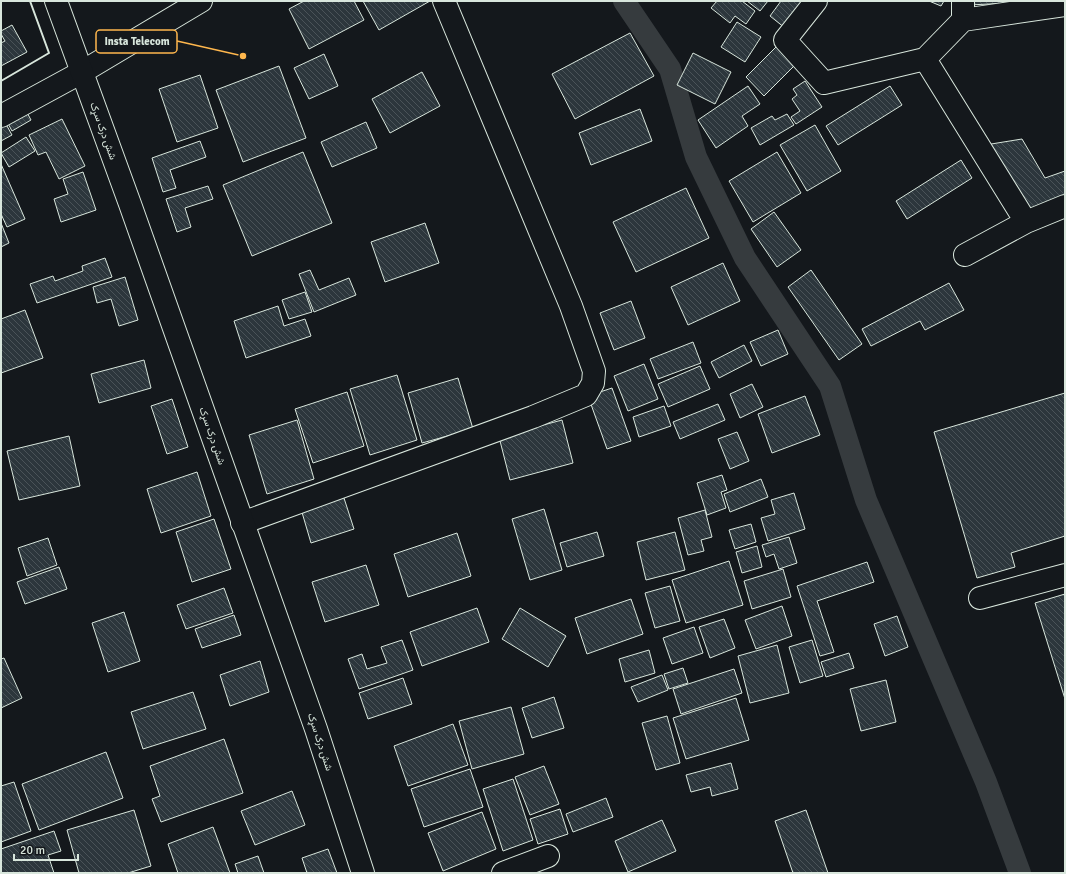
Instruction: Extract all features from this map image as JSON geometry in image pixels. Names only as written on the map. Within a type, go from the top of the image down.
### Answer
[{"type":"street","name":"شش درک سړک","points":[[56,1],[316,729],[363,873]]},
{"type":"street","points":[[1,116],[82,72],[201,1]]},
{"type":"street","points":[[242,523],[533,417],[586,395],[593,383],[594,372],[571,306],[444,1]]},
{"type":"street","points":[[816,1],[785,40],[824,83],[925,59],[963,11],[1065,5]]},
{"type":"street","points":[[925,59],[1026,222]]},
{"type":"street","points":[[964,255],[1026,222],[1065,206]]},
{"type":"street","points":[[980,598],[1065,575]]},
{"type":"street","points":[[503,873],[548,856]]},
{"type":"building","points":[[304,1],[354,1],[364,20],[309,49],[289,9]]},
{"type":"building","points":[[363,1],[430,1],[379,30]]},
{"type":"building","points":[[717,1],[742,1],[755,11],[746,24],[735,16],[730,23],[711,8]]},
{"type":"building","points":[[747,1],[768,1],[760,11]]},
{"type":"building","points":[[781,1],[799,1],[803,4],[785,28],[770,16]]},
{"type":"building","points":[[929,1],[944,1],[941,6]]},
{"type":"building","points":[[968,1],[1011,1],[1011,3],[968,5]]},
{"type":"building","points":[[737,22],[761,37],[745,62],[721,47]]},
{"type":"building","points":[[12,25],[27,52],[1,66],[1,43],[5,41],[1,31]]},
{"type":"building","points":[[630,33],[654,76],[575,119],[552,74]]},
{"type":"building","points":[[777,46],[796,64],[764,96],[746,77]]},
{"type":"building","points":[[693,53],[731,72],[715,104],[677,85]]},
{"type":"building","points":[[324,54],[338,86],[309,99],[294,68]]},
{"type":"building","points":[[279,66],[306,138],[243,162],[216,90]]},
{"type":"building","points":[[422,72],[440,106],[390,133],[372,99]]},
{"type":"building","points":[[200,75],[218,128],[177,142],[159,89]]},
{"type":"building","points":[[805,81],[822,107],[796,124],[791,117],[800,111],[792,99],[797,95],[793,89]]},
{"type":"building","points":[[748,86],[760,104],[742,116],[748,126],[716,148],[698,120]]},
{"type":"building","points":[[890,86],[902,105],[838,145],[826,126]]},
{"type":"building","points":[[23,105],[31,120],[12,131],[4,116]]},
{"type":"building","points":[[640,109],[652,141],[591,165],[579,133]]},
{"type":"building","points":[[787,114],[794,125],[760,145],[751,128],[772,116],[775,120]]},
{"type":"building","points":[[2,117],[12,135],[1,141],[1,118]]},
{"type":"building","points":[[62,119],[85,166],[59,179],[46,152],[38,155],[29,135]]},
{"type":"building","points":[[366,122],[377,148],[332,167],[321,142]]},
{"type":"building","points":[[815,125],[841,171],[807,191],[780,145]]},
{"type":"building","points":[[26,137],[35,151],[9,167],[1,153]]},
{"type":"building","points":[[1022,139],[1045,178],[1065,171],[1065,199],[1031,212],[985,145]]},
{"type":"building","points":[[200,141],[206,157],[170,170],[176,188],[163,192],[152,158]]},
{"type":"building","points":[[303,152],[332,223],[252,256],[223,185]]},
{"type":"building","points":[[777,152],[801,193],[753,222],[729,181]]},
{"type":"building","points":[[961,160],[972,178],[907,219],[896,201]]},
{"type":"building","points":[[1,164],[25,219],[7,227],[1,214]]},
{"type":"building","points":[[83,172],[96,210],[61,222],[54,199],[68,194],[63,179]]},
{"type":"building","points":[[208,186],[213,199],[185,208],[191,227],[177,232],[166,199]]},
{"type":"building","points":[[686,188],[709,238],[636,272],[613,222]]},
{"type":"building","points":[[774,212],[801,250],[777,267],[751,229]]},
{"type":"building","points":[[1,223],[9,243],[1,247]]},
{"type":"building","points":[[425,223],[439,263],[385,282],[371,242]]},
{"type":"building","points":[[105,258],[112,277],[37,303],[30,284],[53,276],[55,281],[83,271],[82,266]]},
{"type":"building","points":[[723,263],[740,301],[688,325],[671,287]]},
{"type":"building","points":[[310,270],[319,290],[349,278],[356,295],[314,312],[299,274]]},
{"type":"building","points":[[811,270],[862,344],[839,360],[788,287]]},
{"type":"building","points":[[125,277],[138,320],[119,326],[111,299],[97,303],[93,287]]},
{"type":"building","points":[[949,283],[964,310],[925,330],[920,321],[871,346],[862,329]]},
{"type":"building","points":[[305,292],[312,312],[289,319],[282,300]]},
{"type":"building","points":[[631,301],[645,338],[614,350],[600,313]]},
{"type":"building","points":[[278,306],[284,326],[305,319],[311,336],[246,358],[234,321]]},
{"type":"building","points":[[25,310],[43,358],[1,373],[1,319]]},
{"type":"building","points":[[778,330],[788,354],[761,366],[750,342]]},
{"type":"building","points":[[693,342],[701,363],[658,379],[650,359]]},
{"type":"building","points":[[744,345],[752,361],[719,378],[711,362]]},
{"type":"building","points":[[144,360],[151,388],[99,403],[91,374]]},
{"type":"building","points":[[644,364],[658,399],[628,411],[614,376]]},
{"type":"building","points":[[700,366],[710,389],[668,407],[658,384]]},
{"type":"building","points":[[397,375],[417,440],[370,455],[350,389]]},
{"type":"building","points":[[458,378],[473,429],[422,443],[408,393]]},
{"type":"building","points":[[752,384],[763,407],[740,418],[730,394]]},
{"type":"building","points":[[612,388],[631,441],[607,449],[588,396]]},
{"type":"building","points":[[347,392],[364,446],[313,463],[295,409]]},
{"type":"building","points":[[1065,393],[1065,536],[1011,553],[1015,567],[977,578],[934,432]]},
{"type":"building","points":[[805,396],[820,435],[772,453],[758,414]]},
{"type":"building","points":[[172,399],[188,447],[167,454],[151,406]]},
{"type":"building","points":[[718,404],[725,420],[680,439],[673,422]]},
{"type":"building","points":[[664,406],[671,426],[639,437],[633,417]]},
{"type":"building","points":[[297,420],[314,479],[267,494],[249,435]]},
{"type":"building","points":[[562,420],[573,463],[510,480],[499,437]]},
{"type":"building","points":[[737,432],[749,461],[730,469],[718,439]]},
{"type":"building","points":[[69,436],[80,486],[19,500],[7,451]]},
{"type":"building","points":[[197,472],[211,516],[161,533],[147,489]]},
{"type":"building","points":[[722,475],[727,490],[721,492],[726,508],[707,515],[697,483]]},
{"type":"building","points":[[761,479],[768,497],[730,512],[724,494]]},
{"type":"building","points":[[794,493],[805,529],[768,541],[761,518],[775,514],[771,500]]},
{"type":"building","points":[[343,495],[354,529],[311,543],[301,509]]},
{"type":"building","points":[[544,509],[562,570],[530,580],[512,519]]},
{"type":"building","points":[[705,510],[712,537],[701,540],[704,551],[688,555],[678,518]]},
{"type":"building","points":[[214,519],[231,569],[192,582],[176,532]]},
{"type":"building","points":[[751,524],[756,542],[735,549],[729,530]]},
{"type":"building","points":[[597,532],[604,556],[567,567],[560,543]]},
{"type":"building","points":[[675,532],[685,570],[646,580],[637,542]]},
{"type":"building","points":[[457,533],[471,576],[408,597],[394,554]]},
{"type":"building","points":[[789,537],[797,563],[779,569],[774,554],[766,557],[762,545]]},
{"type":"building","points":[[48,538],[57,565],[27,576],[18,548]]},
{"type":"building","points":[[757,546],[762,567],[742,573],[736,552]]},
{"type":"building","points":[[729,561],[743,605],[686,623],[672,580]]},
{"type":"building","points":[[867,562],[874,582],[817,601],[834,652],[820,656],[797,586]]},
{"type":"building","points":[[366,565],[379,605],[325,622],[312,582]]},
{"type":"building","points":[[59,567],[67,589],[25,604],[17,582]]},
{"type":"building","points":[[783,569],[791,597],[752,609],[744,581]]},
{"type":"building","points":[[670,586],[680,621],[655,628],[645,593]]},
{"type":"building","points":[[224,588],[233,613],[186,629],[177,605]]},
{"type":"building","points":[[1065,594],[1065,699],[1035,603]]},
{"type":"building","points":[[631,599],[643,634],[587,654],[575,618]]},
{"type":"building","points":[[782,606],[792,636],[756,649],[745,620]]},
{"type":"building","points":[[477,608],[489,642],[422,666],[410,632]]},
{"type":"building","points":[[520,608],[566,636],[548,667],[502,639]]},
{"type":"building","points":[[124,612],[140,661],[108,672],[92,623]]},
{"type":"building","points":[[234,615],[241,635],[202,648],[195,629]]},
{"type":"building","points":[[897,616],[908,647],[885,656],[874,624]]},
{"type":"building","points":[[724,619],[735,648],[710,658],[699,627]]},
{"type":"building","points":[[694,627],[703,653],[672,664],[663,638]]},
{"type":"building","points":[[402,640],[413,670],[359,689],[348,659],[362,654],[367,669],[387,663],[381,647]]},
{"type":"building","points":[[812,640],[823,676],[800,683],[789,647]]},
{"type":"building","points":[[777,645],[789,693],[750,703],[738,656]]},
{"type":"building","points":[[649,650],[655,673],[625,682],[619,659]]},
{"type":"building","points":[[849,653],[854,668],[826,677],[821,662]]},
{"type":"building","points":[[4,658],[22,698],[1,708],[1,659]]},
{"type":"building","points":[[260,661],[269,692],[230,706],[220,675]]},
{"type":"building","points":[[683,668],[688,683],[669,689],[664,674]]},
{"type":"building","points":[[734,669],[742,693],[681,714],[673,689]]},
{"type":"building","points":[[662,675],[668,690],[638,702],[631,687]]},
{"type":"building","points":[[403,678],[412,704],[368,719],[359,693]]},
{"type":"building","points":[[886,680],[896,722],[861,731],[850,689]]},
{"type":"building","points":[[193,692],[206,729],[143,749],[131,712]]},
{"type":"building","points":[[554,697],[564,728],[532,738],[522,708]]},
{"type":"building","points":[[736,698],[749,740],[686,759],[673,718]]},
{"type":"building","points":[[511,707],[524,754],[472,769],[459,721]]},
{"type":"building","points":[[667,716],[680,763],[656,770],[642,723]]},
{"type":"building","points":[[453,724],[468,765],[408,786],[394,746]]},
{"type":"building","points":[[224,739],[243,793],[161,822],[152,799],[160,796],[150,766]]},
{"type":"building","points":[[106,752],[123,798],[39,830],[22,784]]},
{"type":"building","points":[[731,763],[738,789],[712,796],[710,787],[691,792],[686,775]]},
{"type":"building","points":[[544,766],[559,804],[530,815],[515,777]]},
{"type":"building","points":[[470,769],[483,807],[424,827],[411,789]]},
{"type":"building","points":[[513,779],[533,840],[503,851],[483,789]]},
{"type":"building","points":[[14,782],[31,831],[1,842],[1,786]]},
{"type":"building","points":[[292,791],[305,825],[255,845],[241,811]]},
{"type":"building","points":[[606,798],[613,817],[573,832],[566,814]]},
{"type":"building","points":[[560,809],[568,834],[538,844],[530,819]]},
{"type":"building","points":[[134,810],[151,866],[128,873],[79,873],[67,830]]},
{"type":"building","points":[[806,810],[828,873],[793,873],[775,821]]},
{"type":"building","points":[[482,812],[496,849],[443,871],[428,833]]},
{"type":"building","points":[[662,820],[676,851],[628,872],[615,841]]},
{"type":"building","points":[[213,827],[230,873],[178,873],[168,844]]},
{"type":"building","points":[[54,831],[61,851],[48,855],[54,873],[1,873],[1,849]]},
{"type":"building","points":[[328,849],[337,873],[307,873],[302,858]]},
{"type":"building","points":[[258,856],[264,873],[238,873],[235,864]]},
{"type":"waterway","points":[[624,1],[670,69],[696,157],[745,258],[830,386],[866,500],[986,782],[1020,873]]},
{"type":"wall","points":[[1,81],[49,53],[30,1]]},
{"type":"place","name":"Insta Telecom","points":[[243,56]]}]
